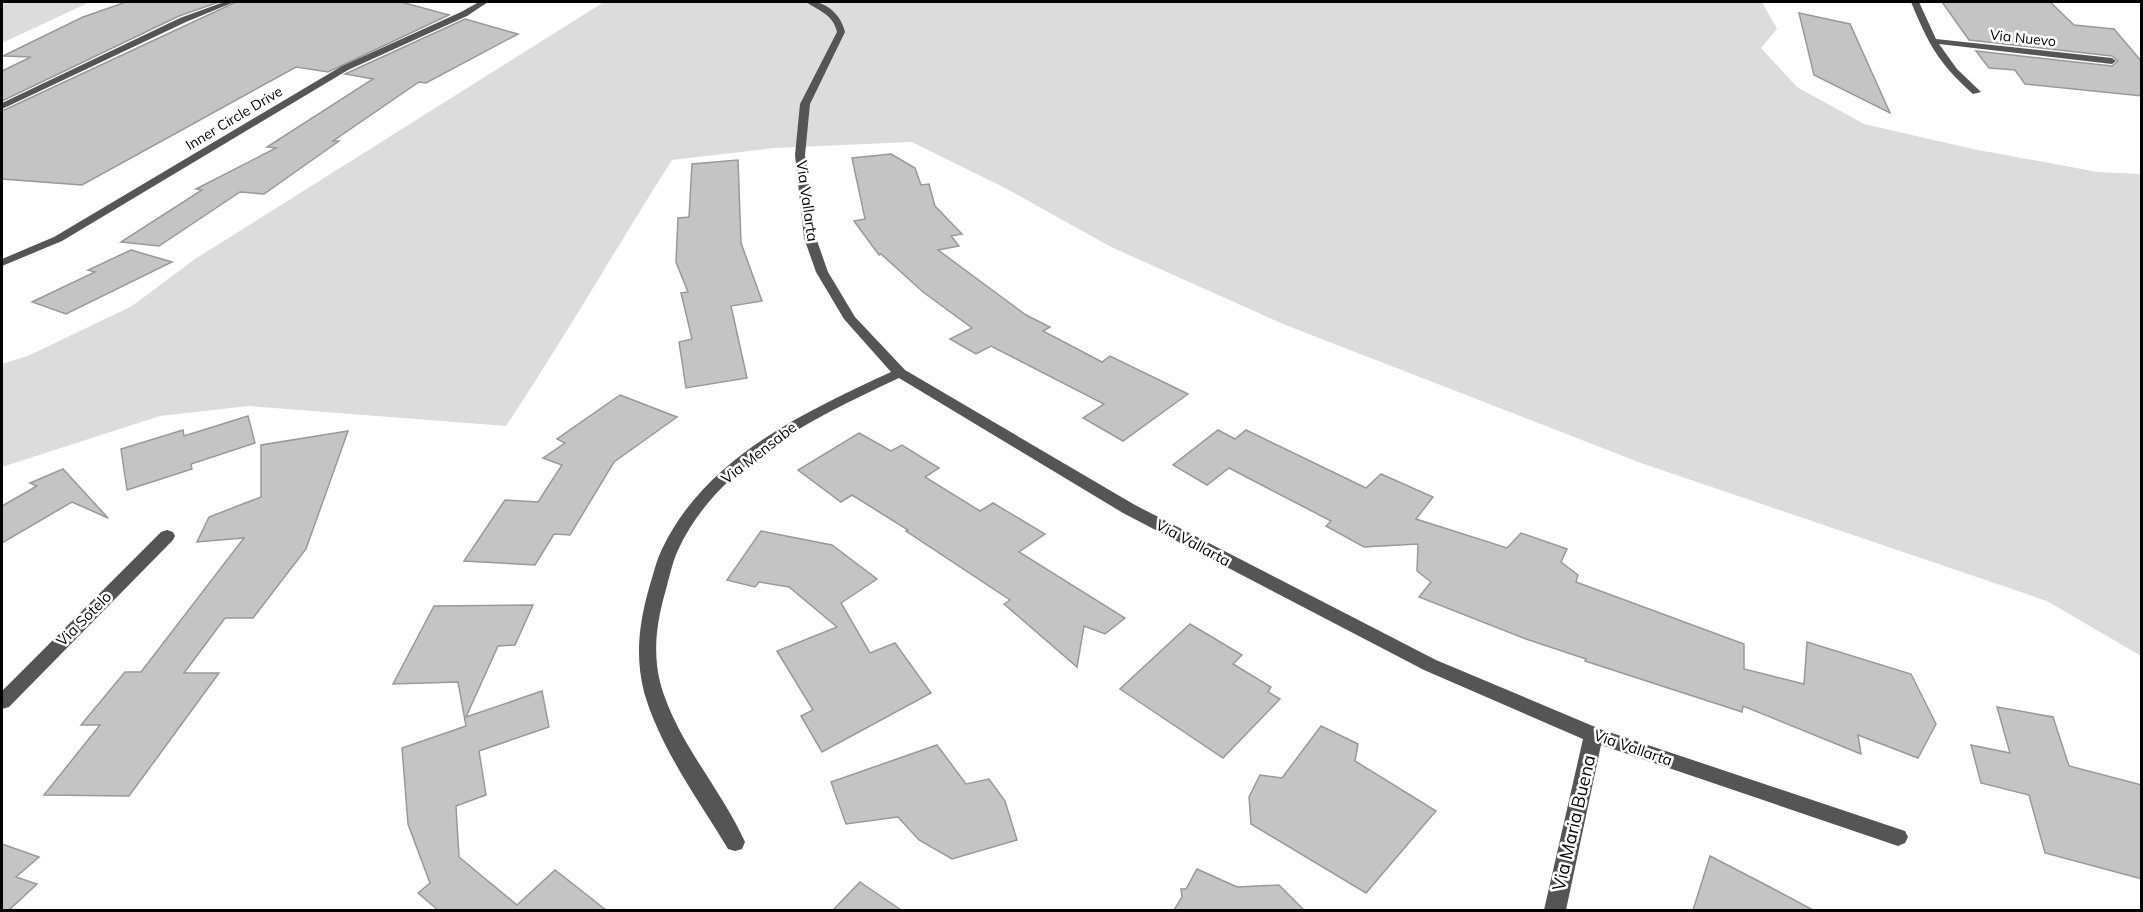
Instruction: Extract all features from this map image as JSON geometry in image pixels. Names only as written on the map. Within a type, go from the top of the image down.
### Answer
[{"type":"street","points":[[2,106],[183,20],[230,2]]},
{"type":"street","name":"Inner Circle Drive","points":[[2,263],[58,239],[345,68],[464,14],[484,2]]},
{"type":"street","name":"Via Vallarta","points":[[810,2],[831,13],[840,23],[841,32],[805,104],[800,155],[810,238],[822,272],[850,319],[900,374],[1129,510],[1430,665],[1594,735],[1898,837]]},
{"type":"street","points":[[1915,2],[1931,41],[1948,68],[1976,92]]},
{"type":"street","name":"Via Nuevo","points":[[1931,41],[2112,61]]},
{"type":"street","name":"Via Mensabe","points":[[735,842],[662,716],[649,673],[646,627],[670,549],[691,514],[730,472],[761,448],[807,417],[900,374]]},
{"type":"street","name":"Via Sotelo","points":[[2,702],[167,536]]},
{"type":"street","name":"Via Maria Buena","points":[[1555,910],[1594,735]]},
{"type":"shaded area","points":[[2,2],[90,2],[2,43]]},
{"type":"shaded area","points":[[604,2],[1762,2],[1777,29],[1761,48],[1797,87],[1864,124],[1973,149],[2098,172],[2141,174],[2141,656],[2047,601],[1641,463],[1283,324],[1111,247],[1005,188],[912,142],[774,148],[672,160],[506,426],[249,406],[160,416],[2,467],[2,364],[30,355],[132,306],[195,259]]},
{"type":"building","points":[[126,2],[219,2],[179,16],[2,101],[2,71],[31,57],[3,56],[83,17]]},
{"type":"building","points":[[236,2],[401,2],[449,15],[328,72],[296,67],[82,185],[2,179],[2,111]]},
{"type":"building","points":[[1942,2],[2050,2],[2074,25],[2114,29],[2142,62],[2142,96],[2025,84],[2015,70],[1989,68],[1976,51],[2112,66],[2118,61],[2112,56],[1969,40]]},
{"type":"building","points":[[1799,13],[1850,24],[1890,113],[1814,75]]},
{"type":"building","points":[[465,19],[518,34],[426,83],[419,82],[333,141],[339,141],[264,194],[240,192],[159,246],[121,242],[202,190],[196,189],[276,148],[267,147],[373,79],[345,74]]},
{"type":"building","points":[[891,154],[915,168],[921,185],[929,184],[935,206],[962,234],[951,236],[959,246],[938,250],[1026,315],[1050,327],[1043,331],[1102,362],[1110,356],[1188,394],[1123,441],[1083,418],[1104,404],[991,346],[976,354],[950,339],[972,328],[923,292],[881,254],[879,255],[854,221],[865,219],[852,158]]},
{"type":"building","points":[[738,160],[741,243],[762,301],[731,306],[747,378],[686,388],[679,342],[692,339],[681,293],[688,292],[676,262],[678,218],[689,217],[692,164]]},
{"type":"building","points":[[131,250],[172,262],[66,314],[32,302],[95,272],[88,270]]},
{"type":"building","points":[[620,395],[677,417],[614,462],[570,535],[554,534],[535,565],[464,561],[505,500],[538,502],[562,465],[543,458],[565,443],[557,439]]},
{"type":"building","points":[[248,416],[255,443],[191,464],[192,469],[127,490],[121,449],[183,430],[184,436]]},
{"type":"building","points":[[1218,430],[1235,439],[1246,430],[1366,488],[1381,474],[1433,497],[1416,519],[1507,548],[1521,533],[1567,549],[1561,562],[1578,575],[1576,582],[1744,644],[1744,669],[1804,684],[1807,642],[1911,674],[1936,724],[1918,758],[1858,735],[1861,754],[1743,706],[1742,712],[1585,661],[1586,659],[1526,639],[1419,597],[1431,582],[1417,571],[1418,544],[1364,547],[1326,526],[1331,521],[1229,468],[1207,485],[1173,465]]},
{"type":"building","points":[[348,431],[306,549],[253,618],[225,618],[184,673],[219,673],[129,796],[44,795],[100,725],[81,725],[125,672],[141,672],[244,538],[197,542],[209,517],[261,497],[261,445]]},
{"type":"building","points":[[859,433],[891,451],[902,445],[939,468],[925,477],[980,511],[993,503],[1045,534],[1019,552],[1125,618],[1105,634],[1084,626],[1077,667],[1004,604],[1010,600],[906,531],[908,530],[852,495],[841,502],[798,470]]},
{"type":"building","points":[[63,469],[108,518],[72,502],[2,543],[2,506],[37,486],[30,483]]},
{"type":"building","points":[[761,531],[832,545],[877,579],[841,603],[870,653],[895,643],[931,693],[822,752],[801,716],[813,710],[777,651],[837,627],[789,587],[759,582],[755,587],[727,580]]},
{"type":"building","points":[[533,605],[515,645],[498,646],[466,717],[542,691],[549,727],[479,751],[486,795],[456,806],[459,857],[517,905],[555,870],[606,910],[438,910],[418,893],[430,883],[408,824],[402,748],[466,726],[458,682],[393,684],[434,606]]},
{"type":"building","points":[[1190,624],[1242,655],[1233,664],[1271,687],[1268,692],[1280,699],[1223,758],[1120,689]]},
{"type":"building","points":[[1997,707],[2053,717],[2069,766],[2142,785],[2142,879],[2045,853],[2029,795],[1981,783],[1971,745],[2010,753]]},
{"type":"building","points":[[1321,726],[1358,744],[1355,761],[1436,811],[1366,893],[1251,824],[1249,797],[1260,775],[1282,778]]},
{"type":"building","points":[[937,745],[966,784],[989,779],[1005,801],[1017,840],[952,859],[919,840],[898,817],[846,824],[831,782]]},
{"type":"building","points":[[2,844],[39,857],[16,877],[37,884],[9,910],[2,910]]},
{"type":"building","points":[[1710,856],[1768,886],[1813,910],[1693,910]]},
{"type":"building","points":[[1197,869],[1237,887],[1279,885],[1304,910],[1174,910],[1182,897],[1181,889],[1186,889]]},
{"type":"building","points":[[860,882],[901,910],[833,910]]}]
